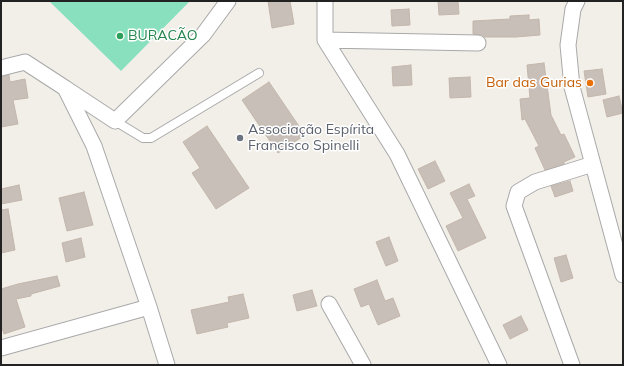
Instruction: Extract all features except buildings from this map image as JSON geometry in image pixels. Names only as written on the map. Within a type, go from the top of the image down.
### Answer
[{"type":"street","points":[[1,68],[25,62],[115,121],[203,35],[228,1]]},
{"type":"street","points":[[325,1],[325,40],[397,154],[499,365]]},
{"type":"street","points":[[577,1],[573,9],[568,45],[572,87],[623,275]]},
{"type":"street","points":[[325,40],[478,43]]},
{"type":"street","points":[[65,88],[94,146],[167,365]]},
{"type":"street","points":[[572,365],[514,206],[518,192],[534,182],[593,164]]},
{"type":"street","points":[[329,304],[363,365]]},
{"type":"street","points":[[1,348],[149,308]]},
{"type":"lane","points":[[115,121],[143,138],[151,138],[259,73]]},
{"type":"green space","name":"BURACÃO","points":[[49,1],[190,1],[121,71]]},
{"type":"place","name":"BURACÃO","points":[[120,36]]},
{"type":"place","name":"Bar das Gurias","points":[[590,83]]},
{"type":"place","name":"Associação Espírita Francisco Spinelli","points":[[240,138]]}]
